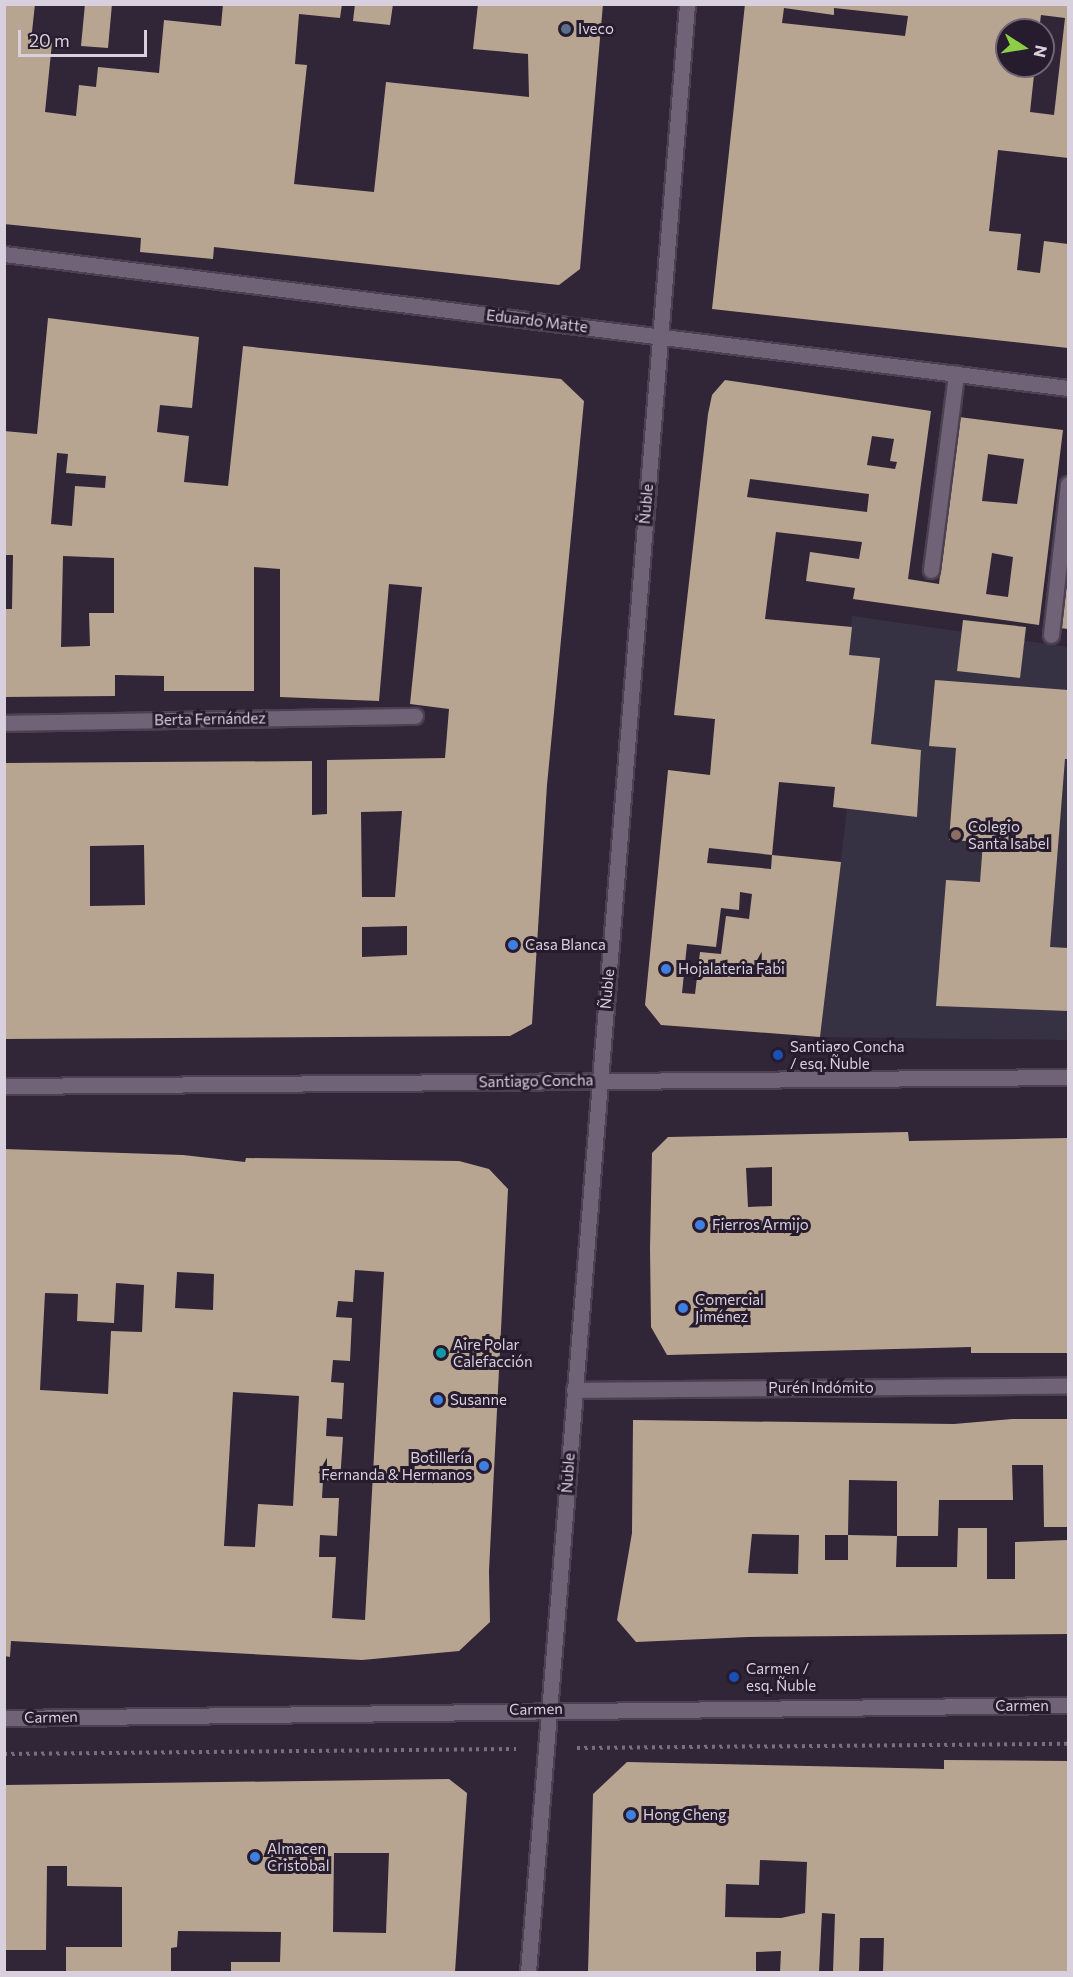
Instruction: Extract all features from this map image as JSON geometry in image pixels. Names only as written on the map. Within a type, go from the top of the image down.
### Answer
[{"type":"main road","name":"Ñuble","points":[[528,1972],[687,4]]},
{"type":"main road","name":"Eduardo Matte","points":[[4,254],[1068,388]]},
{"type":"main road","points":[[931,570],[956,374]]},
{"type":"main road","points":[[1051,635],[1068,484]]},
{"type":"main road","name":"Berta Fernández","points":[[4,723],[415,716]]},
{"type":"main road","name":"Santiago Concha","points":[[4,1086],[1068,1077]]},
{"type":"main road","name":"Purén Indómito","points":[[574,1390],[1068,1386]]},
{"type":"main road","name":"Carmen","points":[[4,1718],[549,1709],[1068,1706]]},
{"type":"shaded area","name":"Colegio Santa Isabel","points":[[852,616],[1068,647],[1068,1040],[820,1037],[847,809],[833,807]]},
{"type":"building","points":[[4,4],[35,4],[31,41],[52,43],[45,112],[76,116],[79,85],[96,87],[98,67],[159,73],[164,20],[221,26],[223,4],[342,4],[340,18],[299,14],[295,64],[307,65],[294,184],[374,192],[386,82],[529,97],[528,54],[473,49],[478,4],[603,4],[580,269],[559,285],[214,247],[213,259],[140,252],[141,238],[4,224]]},
{"type":"building","points":[[85,4],[112,4],[108,48],[81,46]]},
{"type":"building","points":[[355,4],[393,4],[390,25],[353,21]]},
{"type":"building","points":[[745,4],[1068,4],[1068,158],[998,150],[989,231],[1021,234],[1017,270],[1040,273],[1044,241],[1068,244],[1068,348],[712,309]],"holes":[[[784,8],[834,15],[834,8],[908,16],[905,36],[782,23]]]},
{"type":"building","points":[[48,318],[199,337],[192,408],[160,405],[157,432],[189,436],[184,482],[228,486],[243,346],[561,379],[584,401],[547,785],[532,1024],[510,1036],[4,1039],[4,763],[312,761],[312,815],[327,814],[327,760],[445,758],[449,709],[410,704],[422,587],[389,584],[379,701],[280,697],[280,569],[254,567],[254,691],[164,691],[164,676],[115,675],[115,696],[4,697],[4,609],[12,609],[13,555],[4,555],[4,431],[37,434]],"holes":[[[57,453],[68,454],[66,473],[106,476],[105,488],[75,486],[72,526],[51,524]],[[63,556],[114,558],[114,613],[89,613],[90,646],[61,647]],[[402,811],[395,897],[362,897],[361,812]],[[144,845],[145,905],[90,906],[90,846]],[[407,926],[407,955],[362,957],[362,927]]]},
{"type":"building","points":[[725,380],[931,411],[908,579],[939,584],[959,417],[1063,430],[1039,625],[853,599],[855,588],[806,581],[810,552],[859,559],[862,542],[776,532],[765,619],[852,627],[849,655],[880,658],[871,744],[921,750],[917,817],[833,807],[835,787],[779,782],[772,855],[841,862],[820,1037],[661,1025],[645,1005],[668,770],[710,775],[715,719],[674,715],[712,395]],"holes":[[[872,436],[894,439],[890,461],[897,462],[895,469],[867,465]],[[988,454],[1024,459],[1017,504],[982,501]],[[750,479],[869,494],[867,512],[747,497]],[[992,553],[1013,557],[1008,597],[986,594]],[[709,848],[772,855],[771,869],[707,863]],[[740,892],[752,894],[749,919],[726,916],[721,954],[700,952],[695,994],[682,993],[687,944],[716,947],[721,908],[739,910]]]},
{"type":"building","points":[[1068,575],[1068,629],[1060,628]]},
{"type":"building","points":[[963,620],[1026,627],[1020,678],[957,671]]},
{"type":"building","points":[[935,680],[1068,690],[1068,759],[1065,759],[1050,947],[1068,948],[1068,1011],[936,1006],[946,880],[980,882],[983,842],[949,840],[956,748],[929,746]]},
{"type":"building","points":[[908,1132],[909,1141],[1068,1138],[1068,1353],[971,1353],[971,1347],[667,1355],[651,1327],[650,1248],[652,1153],[668,1137]],"holes":[[[772,1167],[772,1206],[748,1207],[746,1168]]]},
{"type":"building","points":[[4,1149],[183,1155],[245,1162],[246,1158],[459,1161],[489,1169],[508,1189],[489,1571],[490,1622],[459,1651],[362,1660],[11,1641],[10,1657],[4,1656]],"holes":[[[355,1270],[384,1272],[365,1620],[332,1618],[336,1557],[319,1557],[320,1535],[337,1536],[339,1498],[322,1498],[323,1480],[340,1481],[343,1437],[326,1436],[327,1418],[342,1419],[344,1383],[331,1382],[333,1360],[350,1361],[352,1318],[336,1317],[338,1301],[353,1302]],[[177,1272],[214,1274],[213,1310],[175,1308]],[[116,1283],[144,1285],[142,1332],[111,1331],[108,1394],[40,1390],[45,1293],[78,1294],[77,1321],[114,1323]],[[233,1392],[299,1396],[293,1506],[258,1504],[255,1547],[224,1546]]]},
{"type":"building","points":[[1012,1419],[1068,1419],[1068,1527],[1044,1527],[1043,1465],[1012,1465],[1013,1500],[939,1500],[938,1536],[897,1536],[896,1567],[957,1567],[958,1528],[987,1528],[987,1579],[1015,1579],[1015,1542],[1068,1540],[1068,1634],[748,1637],[636,1642],[617,1620],[632,1533],[633,1420],[954,1424]],"holes":[[[849,1480],[897,1481],[897,1536],[848,1535]],[[752,1534],[799,1535],[798,1574],[748,1573]],[[825,1535],[848,1535],[848,1560],[825,1560]]]},
{"type":"building","points":[[944,1760],[1068,1761],[1068,1972],[883,1972],[884,1938],[860,1938],[859,1972],[833,1972],[835,1914],[822,1913],[819,1972],[780,1972],[781,1951],[756,1952],[756,1972],[588,1972],[593,1794],[627,1762],[944,1769]],"holes":[[[760,1860],[807,1862],[805,1913],[781,1918],[725,1917],[726,1884],[759,1885]]]},
{"type":"building","points":[[449,1779],[467,1793],[455,1972],[231,1972],[231,1962],[280,1962],[281,1932],[178,1931],[177,1947],[171,1948],[171,1972],[66,1972],[66,1947],[122,1947],[122,1887],[67,1886],[67,1866],[47,1866],[46,1950],[4,1950],[4,1785]],"holes":[[[334,1853],[389,1853],[386,1933],[333,1932]]]},
{"type":"place","name":"Iveco","points":[[566,29]]},
{"type":"place","name":"Colegio Santa Isabel","points":[[956,835]]},
{"type":"place","name":"Casa Blanca","points":[[513,945]]},
{"type":"place","name":"Hojalateria Fabi","points":[[666,969]]},
{"type":"place","name":"Santiago Concha / esq. Ñuble","points":[[778,1055]]},
{"type":"place","name":"Fierros Armijo","points":[[700,1225]]},
{"type":"place","name":"Comercial Jiménez","points":[[683,1308]]},
{"type":"place","name":"Aire Polar Calefacción","points":[[441,1353]]},
{"type":"place","name":"Susanne","points":[[438,1400]]},
{"type":"place","name":"Botillería Fernanda & Hermanos","points":[[484,1466]]},
{"type":"place","name":"Carmen / esq. Ñuble","points":[[734,1677]]},
{"type":"place","name":"Hong Cheng","points":[[631,1815]]},
{"type":"place","name":"Almacen Cristobal","points":[[255,1857]]}]
